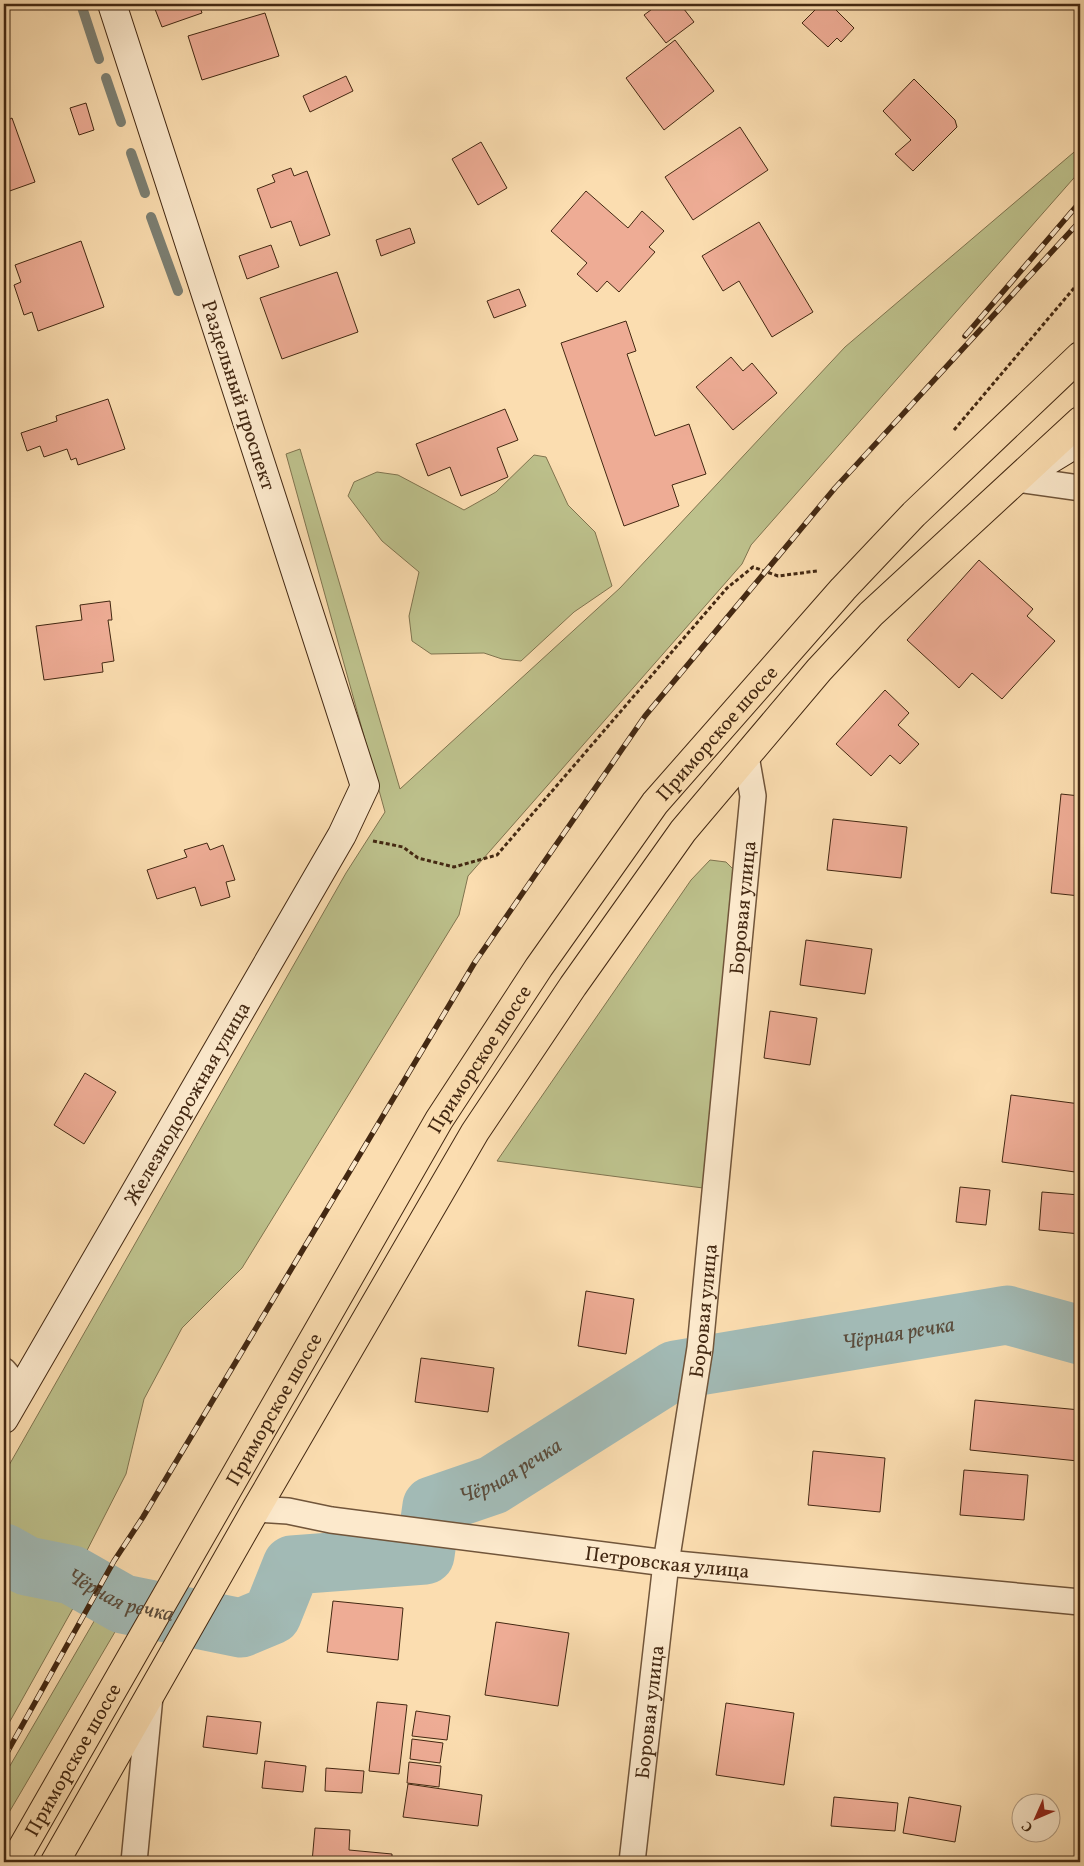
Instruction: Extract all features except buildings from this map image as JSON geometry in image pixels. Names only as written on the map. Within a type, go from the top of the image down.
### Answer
[{"type":"main road","name":"Приморское шоссе","points":[[14,1862],[439,1120],[540,968],[655,803],[843,589],[902,527],[1080,356]]},
{"type":"main road","name":"Приморское шоссе","points":[[55,1862],[256,1509],[475,1132],[573,986],[683,831],[819,670],[871,614],[1080,421]]},
{"type":"street","name":"Раздельный проспект","points":[[112,4],[365,786]]},
{"type":"street","points":[[1017,479],[1080,441]]},
{"type":"street","points":[[1017,479],[1080,488]]},
{"type":"street","name":"Боровая улица","points":[[632,1862],[666,1563],[700,1348],[753,796],[746,756]]},
{"type":"street","name":"Железнодорожная улица","points":[[4,1419],[12,1380],[342,835],[365,786]]},
{"type":"street","name":"Петровская улица","points":[[256,1509],[288,1511],[404,1529],[666,1563],[1080,1602]]},
{"type":"street","points":[[134,1862],[150,1696]]},
{"type":"path","points":[[948,437],[1080,281]]},
{"type":"path","points":[[402,847],[418,858],[454,867],[497,855],[727,588],[753,567],[778,576],[824,570]]},
{"type":"green space","points":[[1080,147],[1080,171],[751,545],[742,564],[468,876],[459,915],[242,1268],[182,1328],[144,1399],[126,1474],[77,1570],[43,1565],[20,1584],[20,1586],[53,1575],[68,1577],[86,1585],[4,1732],[4,1474],[346,873],[385,812],[286,454],[300,449],[400,789],[620,588],[845,347]]},
{"type":"green space","points":[[534,455],[546,457],[568,505],[595,532],[612,586],[574,612],[521,661],[502,659],[484,653],[431,654],[412,641],[409,616],[419,572],[382,541],[348,496],[354,482],[377,472],[398,475],[464,510],[496,492]]},
{"type":"green space","points":[[710,860],[726,862],[739,875],[703,1188],[497,1161],[691,880]]},
{"type":"green space","points":[[107,1599],[119,1608],[129,1608],[4,1821],[4,1776]]},
{"type":"waterway","points":[[81,4],[99,59]]},
{"type":"waterway","points":[[106,78],[121,122]]},
{"type":"waterway","points":[[131,153],[145,193]]},
{"type":"waterway","points":[[151,217],[178,291]]},
{"type":"waterway","name":"Чёрная речка","points":[[4,1553],[27,1566],[72,1575],[123,1604],[241,1628],[272,1615],[292,1565],[425,1555],[432,1506],[493,1485],[675,1370],[1007,1315],[1080,1335]]},
{"type":"railway","points":[[965,336],[1080,202]]},
{"type":"railway","points":[[4,1758],[114,1561],[143,1517],[475,962],[645,716],[835,488],[1080,221]]}]
